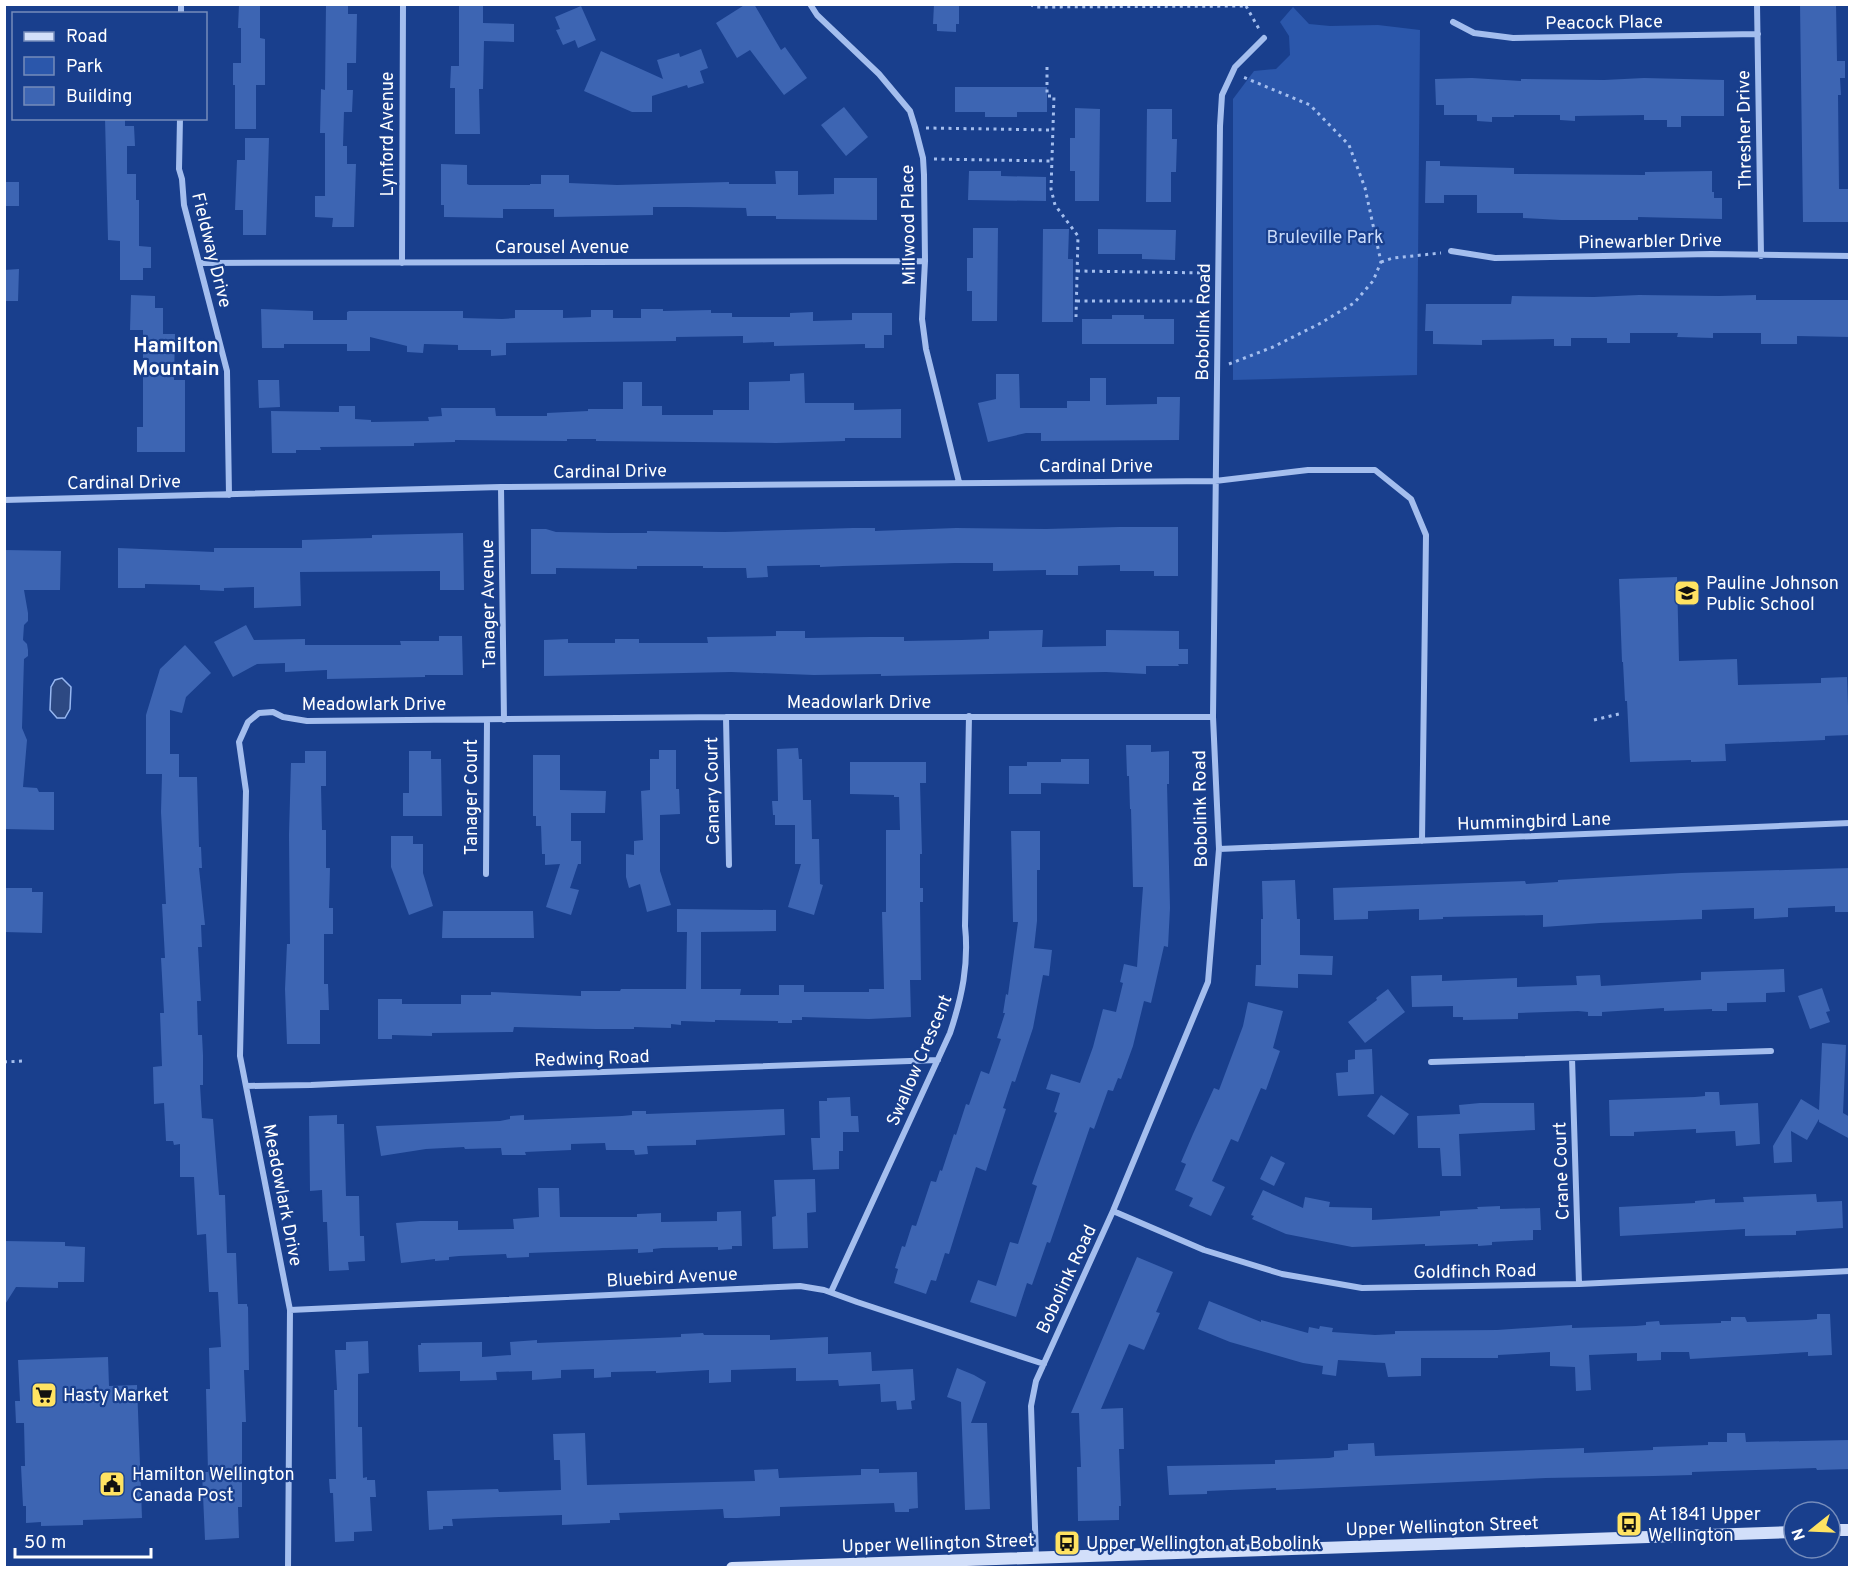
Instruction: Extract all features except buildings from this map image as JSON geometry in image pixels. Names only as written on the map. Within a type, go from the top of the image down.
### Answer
[{"type":"main road","name":"Upper Wellington Street","points":[[732,1568],[1036,1563],[1782,1532]]},
{"type":"street","name":"Lynford Avenue","points":[[402,263],[403,4]]},
{"type":"street","name":"Millwood Place","points":[[810,4],[817,15],[879,74],[910,111],[915,127],[923,158],[925,261],[922,319],[926,349],[959,482]]},
{"type":"street","name":"Thresher Drive","points":[[1757,4],[1761,256]]},
{"type":"street","name":"Peacock Place","points":[[1453,22],[1474,33],[1513,38],[1758,34]]},
{"type":"street","name":"Bobolink Road","points":[[1036,1563],[1031,1406],[1036,1381],[1113,1211],[1208,982],[1219,849],[1213,717],[1220,126],[1222,95],[1235,67],[1264,38]]},
{"type":"street","name":"Fieldway Drive","points":[[180,120],[179,169],[184,205],[227,371],[229,495]]},
{"type":"street","name":"Pinewarbler Drive","points":[[1451,251],[1496,258],[1712,254],[1850,256]]},
{"type":"street","name":"Carousel Avenue","points":[[199,263],[925,261]]},
{"type":"street","name":"Cardinal Drive","points":[[4,500],[501,487],[1215,481],[1308,470],[1376,470],[1411,499],[1426,535],[1422,840]]},
{"type":"street","name":"Tanager Avenue","points":[[501,487],[504,720]]},
{"type":"street","name":"Meadowlark Drive","points":[[288,1568],[290,1310],[240,1056],[246,791],[239,742],[248,722],[264,711],[307,721],[726,717],[1213,717]]},
{"type":"street","name":"Swallow Crescent","points":[[831,1292],[938,1060],[962,998],[966,974],[969,716]]},
{"type":"street","name":"Canary Court","points":[[726,717],[729,865]]},
{"type":"street","name":"Tanager Court","points":[[486,874],[487,720]]},
{"type":"street","name":"Hummingbird Lane","points":[[1219,849],[1850,824]]},
{"type":"street","points":[[1431,1062],[1771,1052]]},
{"type":"street","name":"Crane Court","points":[[1572,1058],[1580,1284]]},
{"type":"street","name":"Redwing Road","points":[[246,1086],[938,1060]]},
{"type":"street","name":"Goldfinch Road","points":[[1113,1211],[1204,1250],[1282,1274],[1362,1288],[1580,1284],[1850,1271]]},
{"type":"street","name":"Bluebird Avenue","points":[[290,1310],[800,1286],[831,1292],[1044,1364]]},
{"type":"path","points":[[1031,4],[1034,7],[1246,5],[1264,38]]},
{"type":"path","points":[[1047,67],[1047,96],[1054,96],[1051,189],[1055,205],[1078,236],[1076,317]]},
{"type":"path","points":[[1217,372],[1234,361],[1273,347],[1311,328],[1354,303],[1373,281],[1381,262],[1365,188],[1348,145],[1310,105],[1233,73]]},
{"type":"path","points":[[915,127],[1053,130]]},
{"type":"path","points":[[923,158],[1052,161]]},
{"type":"path","points":[[1381,262],[1393,258],[1451,251]]},
{"type":"path","points":[[1077,271],[1219,273]]},
{"type":"path","points":[[1077,301],[1218,302]]},
{"type":"path","points":[[1594,720],[1619,714]]},
{"type":"path","points":[[4,1062],[24,1061]]},
{"type":"green space","name":"Bruleville Park","points":[[1293,7],[1309,24],[1378,25],[1420,30],[1417,375],[1233,380],[1233,99],[1254,71],[1276,69],[1290,55],[1289,36],[1280,22]]},
{"type":"shaded area","points":[[62,678],[71,687],[70,709],[65,718],[57,718],[50,710],[51,687],[55,680]]},
{"type":"place","name":"Pauline Johnson Public School","points":[[1687,593]]},
{"type":"place","name":"Hasty Market","points":[[44,1395]]},
{"type":"place","name":"Hamilton Wellington Canada Post","points":[[112,1484]]},
{"type":"place","name":"At 1841 Upper Wellington","points":[[1629,1524]]},
{"type":"place","name":"Upper Wellington at Bobolink","points":[[1067,1543]]},
{"type":"district","name":"Hamilton Mountain","points":[[176,356]]}]
